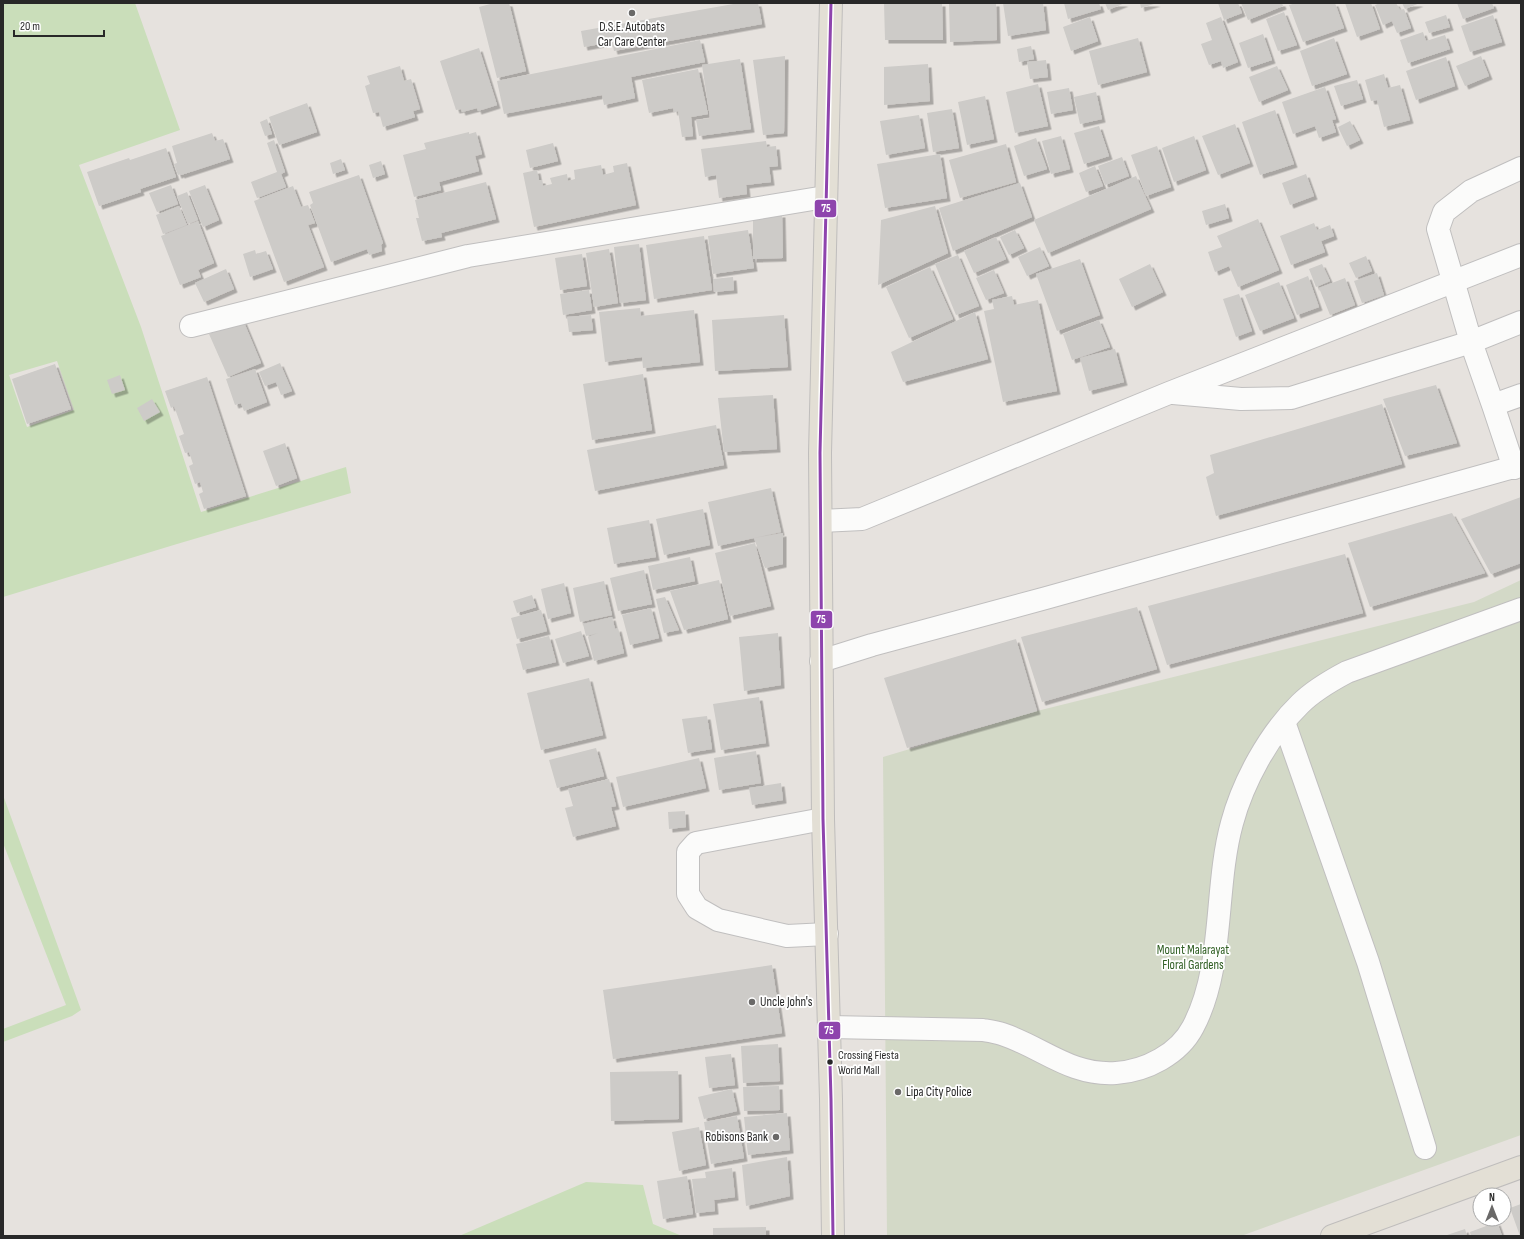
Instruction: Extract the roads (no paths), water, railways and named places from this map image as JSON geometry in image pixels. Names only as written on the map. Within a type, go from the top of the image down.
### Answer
[{"type":"main road","points":[[831,3],[820,446],[823,818],[833,1236]]},
{"type":"main road","points":[[1332,1236],[1521,1167]]},
{"type":"street","points":[[821,661],[880,643],[1517,466],[1493,405],[1471,342],[1438,229],[1444,212],[1471,191],[1521,168]]},
{"type":"street","points":[[191,326],[468,256],[825,197]]},
{"type":"street","points":[[821,521],[862,519],[1168,393],[1521,256]]},
{"type":"street","points":[[1168,393],[1241,399],[1291,398],[1471,342],[1521,322]]},
{"type":"street","points":[[1493,405],[1521,395]]},
{"type":"street","points":[[829,1027],[983,1030],[1013,1038],[1069,1065],[1085,1070],[1101,1072],[1116,1073],[1143,1067],[1172,1052],[1184,1042],[1193,1028],[1206,994],[1212,969],[1216,941],[1223,864],[1234,815],[1245,787],[1258,761],[1284,722],[1300,704],[1315,692],[1329,682],[1348,672],[1521,609]]},
{"type":"street","points":[[1284,722],[1368,962],[1425,1148]]},
{"type":"street","points":[[823,818],[696,843],[688,852],[688,894],[697,908],[718,920],[787,936],[826,934]]},
{"type":"place","name":"D.S.E. Autobats Car Care Center","points":[[632,13]]},
{"type":"place","name":"Uncle John's","points":[[752,1002]]},
{"type":"place","name":"Crossing Fiesta World Mall","points":[[830,1062]]},
{"type":"place","name":"Lipa City Police","points":[[898,1092]]},
{"type":"place","name":"Robisons Bank","points":[[776,1137]]},
{"type":"park label","name":"Mount Malarayat Floral Gardens","points":[[1193,958]]}]
